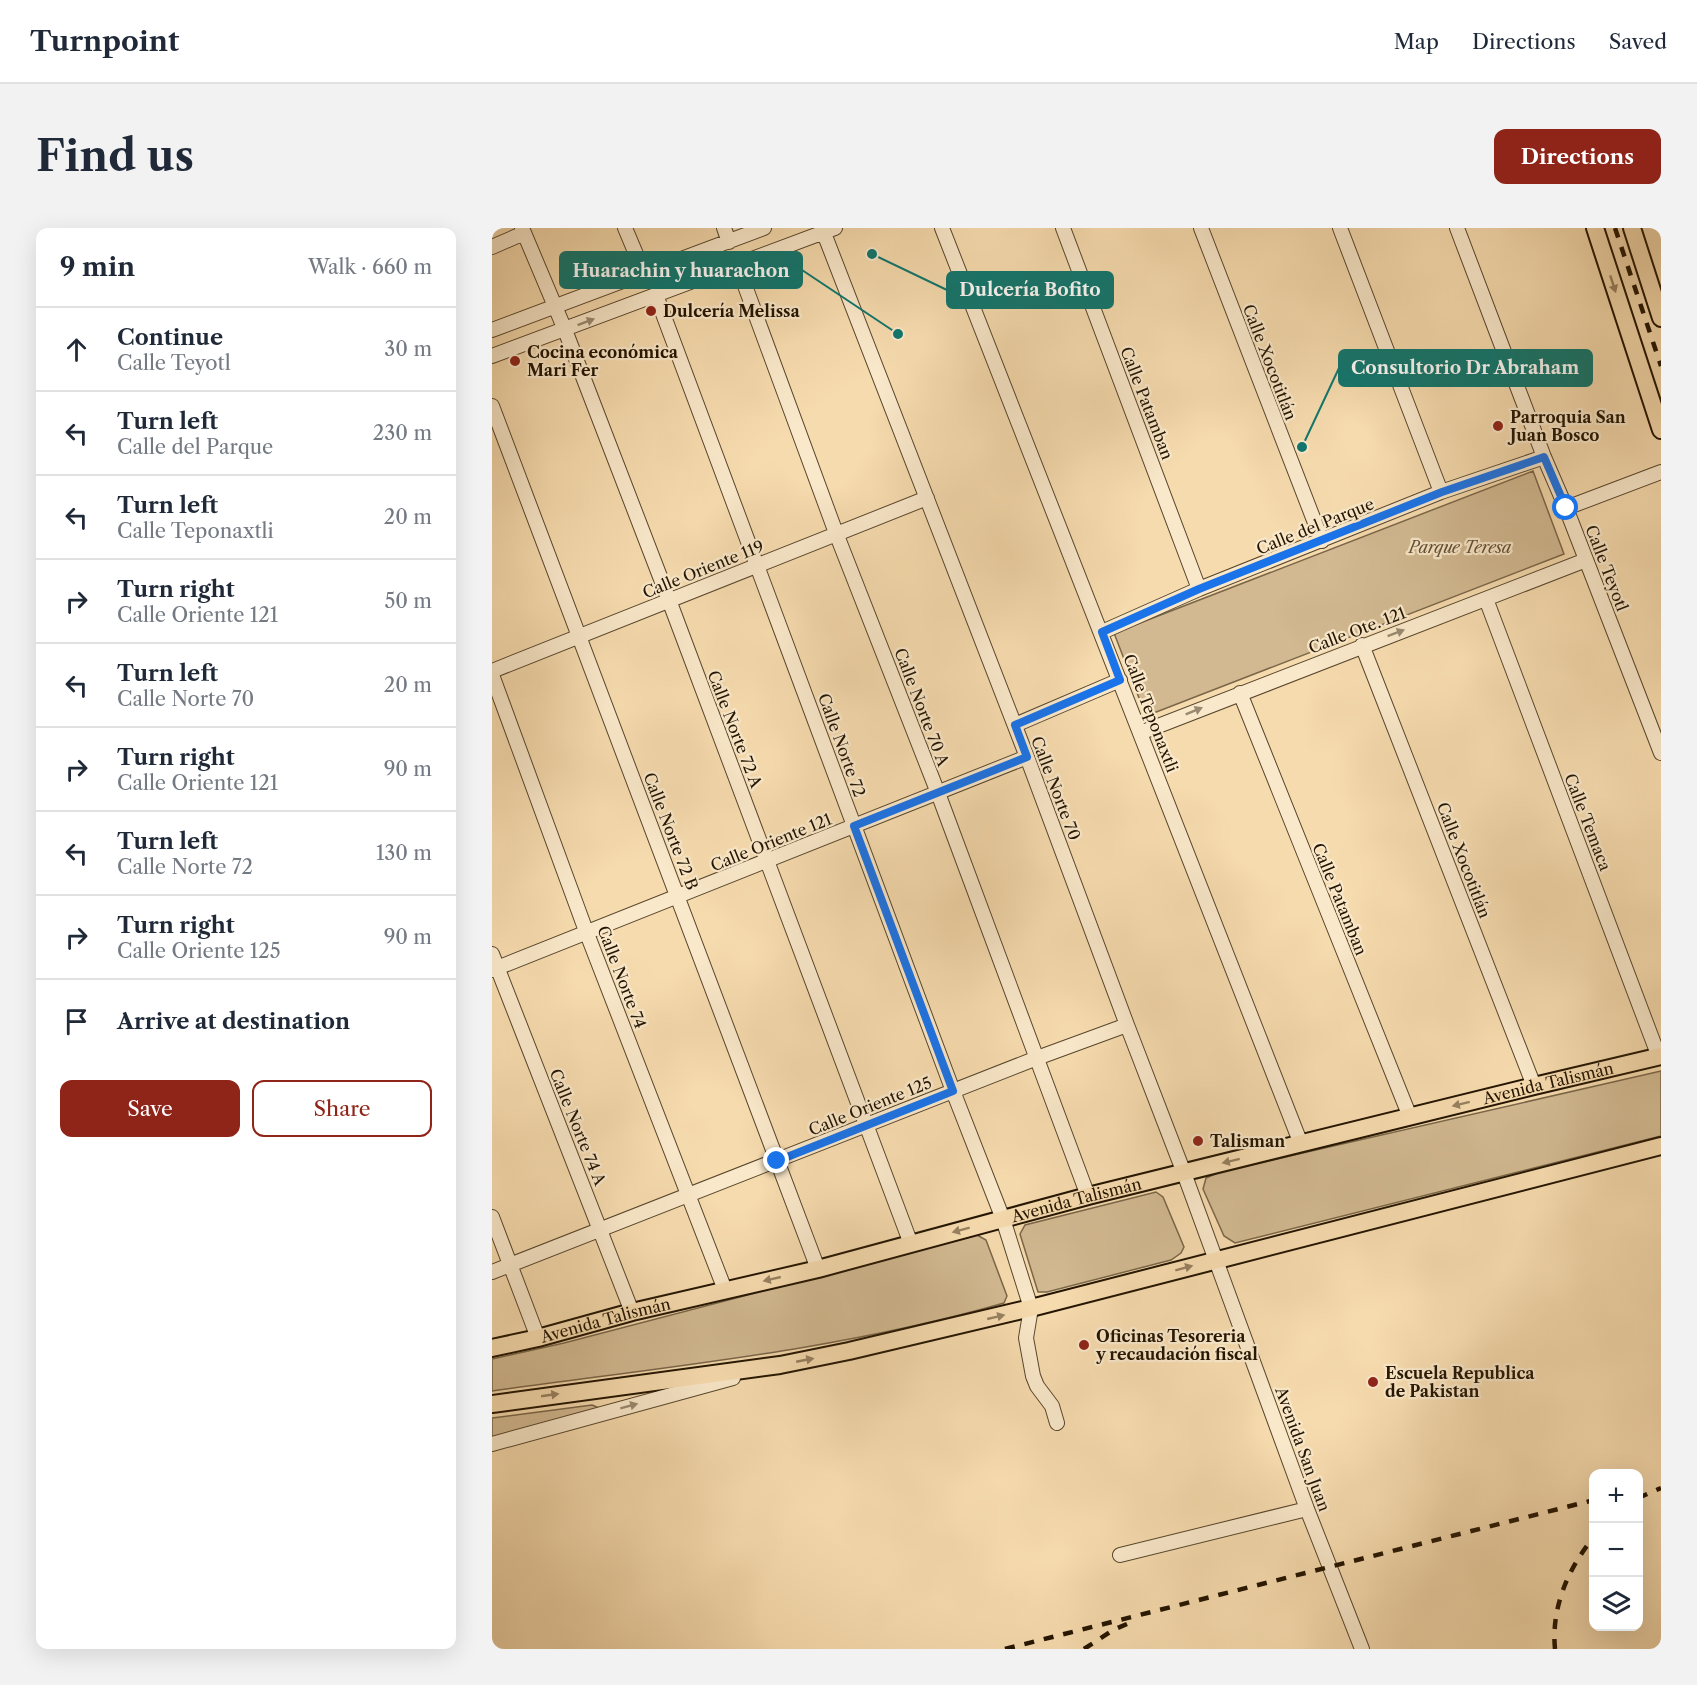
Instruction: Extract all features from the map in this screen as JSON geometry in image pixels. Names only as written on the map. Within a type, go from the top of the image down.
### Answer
[{"type":"main road","points":[[1595,228],[1661,430]]},
{"type":"main road","points":[[1632,228],[1661,318]]},
{"type":"main road","name":"Avenida Talismán","points":[[492,1347],[538,1338],[632,1312],[818,1269],[1088,1196],[1660,1057]]},
{"type":"main road","points":[[492,1404],[780,1365],[849,1351],[1031,1308],[1661,1146]]},
{"type":"street","points":[[625,228],[644,273]]},
{"type":"street","points":[[724,228],[729,242]]},
{"type":"street","points":[[492,330],[764,228]]},
{"type":"street","name":"Calle Teponaxtli","points":[[942,228],[1301,1144]]},
{"type":"street","name":"Calle Patamban","points":[[1063,228],[1199,589]]},
{"type":"street","name":"Calle Xocotitlán","points":[[1201,228],[1322,541]]},
{"type":"street","points":[[1340,228],[1442,492]]},
{"type":"street","name":"Calle Teyotl","points":[[1457,228],[1544,457],[1661,753]]},
{"type":"street","points":[[492,356],[566,330],[827,229]]},
{"type":"street","name":"Calle Norte 70","points":[[827,229],[1215,1260]]},
{"type":"street","points":[[492,247],[523,231]]},
{"type":"street","name":"Calle Norte 72 A","points":[[523,231],[566,330],[911,1244]]},
{"type":"street","name":"Calle Norte 70 A","points":[[737,264],[836,533],[939,793],[1088,1196]]},
{"type":"street","name":"Calle Norte 72","points":[[656,295],[953,1091],[1003,1219],[1031,1308]]},
{"type":"street","name":"Calle Norte 72 B","points":[[492,406],[818,1269]]},
{"type":"street","name":"Calle del Parque","points":[[1102,632],[1199,589],[1442,492],[1544,457]]},
{"type":"street","points":[[1566,508],[1661,472]]},
{"type":"street","name":"Calle Oriente 119","points":[[492,671],[927,498]]},
{"type":"street","name":"Calle Ote. 121","points":[[1140,733],[1586,560]]},
{"type":"street","name":"Calle Temaca","points":[[1486,599],[1660,1057]]},
{"type":"street","name":"Calle Xocotitlán","points":[[1362,645],[1534,1086]]},
{"type":"street","name":"Calle Norte 74","points":[[492,675],[586,931],[725,1290]]},
{"type":"street","points":[[1015,725],[1120,680]]},
{"type":"street","name":"Calle Patamban","points":[[1240,693],[1410,1117]]},
{"type":"street","name":"Calle Oriente 121","points":[[495,969],[1027,757]]},
{"type":"street","name":"Calle Norte 74 A","points":[[492,954],[495,969],[632,1312]]},
{"type":"street","name":"Calle Oriente 125","points":[[492,1272],[1037,1058],[1127,1025]]},
{"type":"street","points":[[492,1217],[538,1338]]},
{"type":"street","name":"Avenida San Juan","points":[[1215,1260],[1307,1509],[1362,1649]]},
{"type":"street","points":[[1031,1308],[1026,1338],[1033,1376],[1037,1386],[1052,1406],[1057,1423]]},
{"type":"street","points":[[492,1444],[780,1365]]},
{"type":"street","points":[[1120,1555],[1307,1509]]},
{"type":"green space","name":"Parque Teresa","points":[[1533,471],[1564,554],[1146,716],[1114,633]]},
{"type":"green space","points":[[1661,1071],[1661,1136],[1235,1243],[1224,1236],[1203,1189],[1206,1178],[1220,1172]]},
{"type":"green space","points":[[1156,1192],[1163,1197],[1184,1247],[1181,1253],[1171,1260],[1047,1292],[1038,1292],[1020,1234],[1025,1225]]},
{"type":"green space","points":[[977,1235],[986,1240],[1007,1296],[1004,1303],[941,1320],[814,1346],[492,1391],[492,1359],[564,1343]]},
{"type":"green space","points":[[592,1405],[604,1410],[492,1438],[492,1418]]},
{"type":"railway","points":[[1615,228],[1661,366]]},
{"type":"railway","points":[[1643,1496],[1661,1488]]},
{"type":"railway","points":[[1005,1649],[1589,1501]]},
{"type":"railway","points":[[1555,1649],[1554,1634],[1563,1589],[1576,1562],[1589,1544]]},
{"type":"railway","points":[[1084,1649],[1113,1630],[1127,1624]]},
{"type":"place","name":"Dulcería Bofito","points":[[872,254]]},
{"type":"place","name":"Dulcería Melissa","points":[[651,311]]},
{"type":"place","name":"Huarachin y huarachon","points":[[898,334]]},
{"type":"place","name":"Cocina económica Mari Fer","points":[[515,361]]},
{"type":"place","name":"Parroquia San Juan Bosco","points":[[1498,426]]},
{"type":"place","name":"Consultorio Dr Abraham","points":[[1302,447]]},
{"type":"place","name":"Talisman","points":[[1198,1141]]},
{"type":"place","name":"Oficinas Tesoreria y recaudación fiscal","points":[[1084,1345]]},
{"type":"place","name":"Escuela Republica de Pakistan","points":[[1373,1382]]},
{"type":"route","points":[[777,1161],[953,1091],[854,826],[1027,757],[1015,725],[1120,680],[1102,632],[1199,589],[1442,492],[1544,457],[1566,508]]}]
